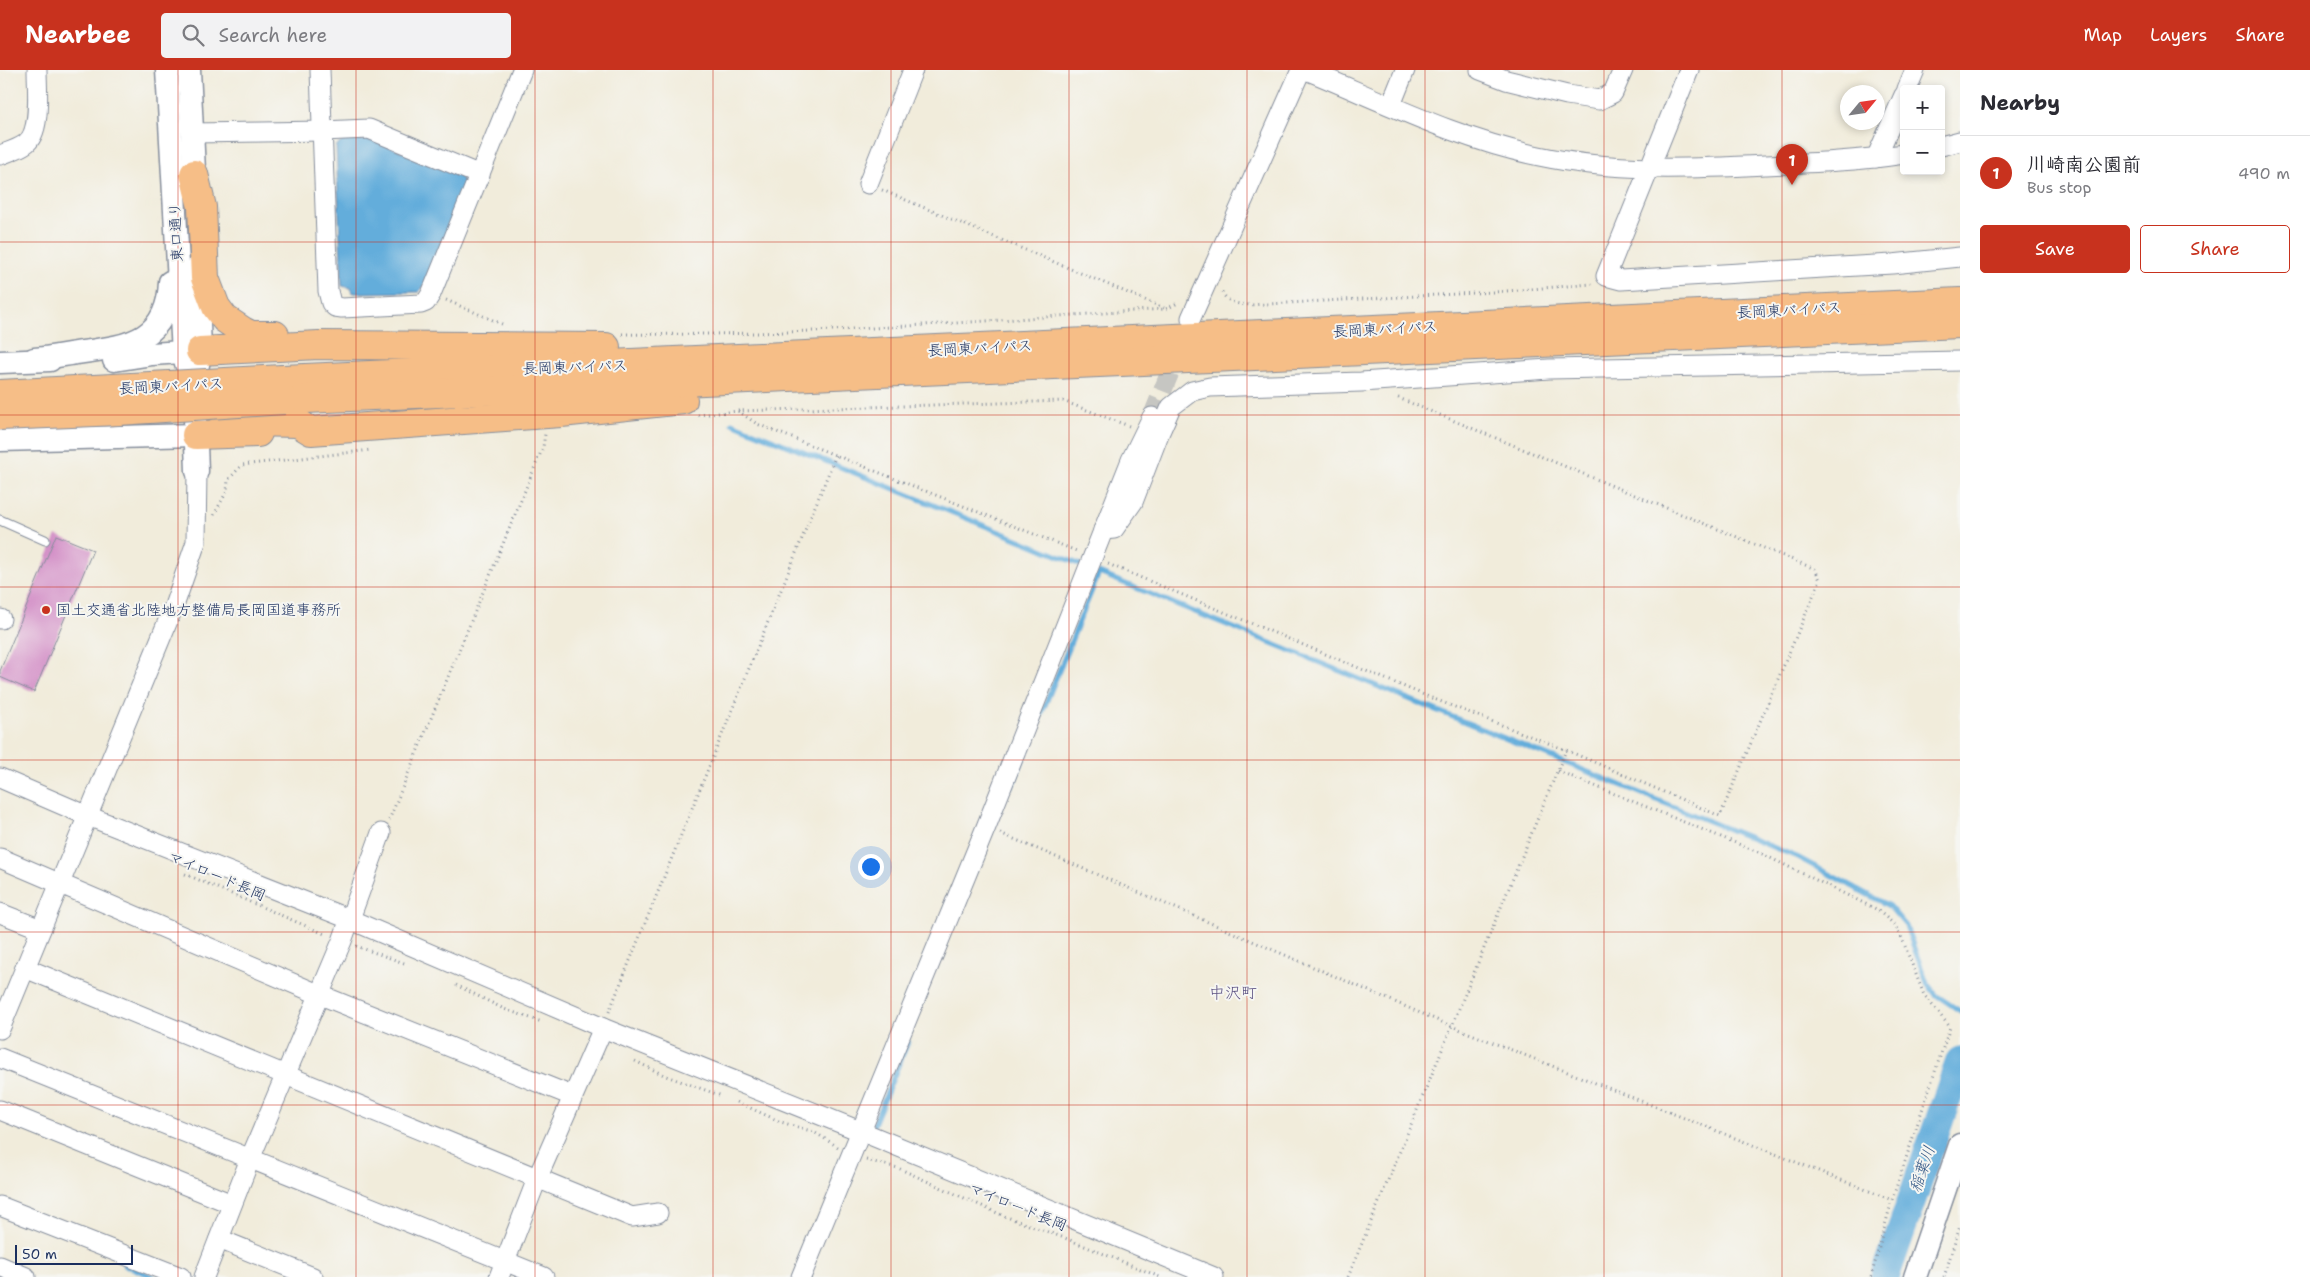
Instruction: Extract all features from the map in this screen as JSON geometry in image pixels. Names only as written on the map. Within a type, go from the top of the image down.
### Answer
[{"type":"highway","points":[[194,174],[202,207],[205,278],[220,314],[243,331],[251,334],[303,336],[318,345]]},
{"type":"highway","name":"長岡東バイパス","points":[[0,416],[119,411],[283,390],[1270,334],[1960,302]]},
{"type":"highway","name":"長岡東バイパス","points":[[0,394],[283,390],[970,370],[1960,324]]},
{"type":"highway","points":[[191,352],[318,345],[574,348],[624,346],[694,347],[974,334],[1270,334]]},
{"type":"highway","points":[[250,348],[231,357],[194,392],[232,418],[246,422],[298,423],[312,431]]},
{"type":"highway","points":[[196,435],[312,431],[561,413],[970,370]]},
{"type":"street","points":[[0,155],[26,144],[33,136],[36,125],[37,70]]},
{"type":"street","name":"東口通り","points":[[167,70],[174,194],[191,352],[197,470]]},
{"type":"street","name":"東口通り","points":[[189,70],[194,174],[191,352]]},
{"type":"street","points":[[320,70],[328,291],[330,303],[335,307],[342,308],[421,304],[426,302],[431,294],[522,70]]},
{"type":"street","points":[[868,184],[914,70]]},
{"type":"street","points":[[1191,318],[1301,70]]},
{"type":"street","points":[[1306,70],[1451,130],[1538,156],[1582,164],[1648,169],[1685,169],[1876,158],[1900,155]]},
{"type":"street","points":[[1391,105],[1405,70]]},
{"type":"street","points":[[1480,70],[1508,75],[1567,95],[1599,100],[1613,93],[1622,70]]},
{"type":"street","points":[[1689,70],[1606,276],[1621,280],[1892,264],[1960,257]]},
{"type":"street","points":[[1908,85],[1915,70]]},
{"type":"street","points":[[1876,158],[1900,104]]},
{"type":"street","points":[[192,133],[322,131],[369,128],[480,175]]},
{"type":"street","points":[[1945,145],[1960,141]]},
{"type":"street","points":[[0,362],[121,347],[136,342],[147,334],[156,325],[165,311],[170,296],[174,194]]},
{"type":"street","points":[[34,359],[83,362],[152,354],[191,352]]},
{"type":"street","points":[[111,360],[153,368],[174,377],[194,392],[162,423],[137,436]]},
{"type":"street","points":[[1104,530],[1114,529],[1134,502],[1172,407],[1192,392],[1210,387],[1361,382],[1549,369],[1960,361]]},
{"type":"street","points":[[802,1277],[867,1134],[1104,530],[1132,460],[1152,417]]},
{"type":"street","points":[[0,440],[196,435]]},
{"type":"street","points":[[2,1020],[174,606],[196,542],[197,470]]},
{"type":"street","points":[[0,778],[88,816],[349,919],[603,1028],[1214,1277]]},
{"type":"street","points":[[204,1277],[250,1159],[286,1076],[318,994],[342,941],[381,833]]},
{"type":"street","points":[[0,858],[318,994],[572,1096]]},
{"type":"street","points":[[0,913],[41,929]]},
{"type":"street","points":[[25,968],[632,1217],[658,1213]]},
{"type":"street","points":[[502,1269],[537,1179],[603,1028]]},
{"type":"street","points":[[0,1058],[250,1159],[502,1269],[544,1277]]},
{"type":"street","points":[[0,1110],[232,1204]]},
{"type":"street","points":[[1915,1277],[1960,1145]]},
{"type":"street","points":[[0,1206],[182,1277]]},
{"type":"street","points":[[219,1239],[313,1277]]},
{"type":"street","points":[[0,1266],[26,1277]]},
{"type":"lane","points":[[0,520],[45,540]]},
{"type":"path","points":[[868,184],[1166,309]]},
{"type":"path","points":[[1221,288],[1227,300],[1250,305],[1592,284],[1606,276]]},
{"type":"path","points":[[431,294],[510,328]]},
{"type":"path","points":[[615,333],[662,334],[802,331],[1166,309],[1182,300]]},
{"type":"path","points":[[738,411],[757,424],[1094,558],[1429,698],[1720,816],[1820,580],[1819,574],[1815,569],[1361,382]]},
{"type":"path","points":[[690,416],[738,411],[1063,401],[1129,426],[1133,434]]},
{"type":"path","points":[[381,833],[387,826],[543,447],[546,429]]},
{"type":"path","points":[[196,542],[227,491],[228,480],[242,465],[379,449]]},
{"type":"path","points":[[603,1028],[827,480],[832,460],[836,455]]},
{"type":"path","points":[[1348,1277],[1566,752]]},
{"type":"path","points":[[1558,771],[1657,810],[1798,870],[1876,909],[1894,924],[1901,936],[1924,995],[1950,1027],[1892,1200],[1871,1277]]},
{"type":"path","points":[[997,832],[1451,1026],[1892,1200]]},
{"type":"path","name":"マイロード長岡","points":[[181,873],[335,938]]},
{"type":"path","points":[[352,945],[412,966]]},
{"type":"path","points":[[454,984],[504,1009],[548,1024]]},
{"type":"path","points":[[634,1060],[666,1076],[729,1098],[781,1122],[814,1132],[839,1147]]},
{"type":"path","name":"マイロード長岡","points":[[867,1160],[898,1168],[1004,1216],[1070,1240],[1160,1277]]},
{"type":"path","points":[[1944,1277],[1960,1226]]},
{"type":"water","points":[[344,140],[374,140],[460,176],[466,188],[425,285],[419,292],[353,293],[351,288],[342,286],[336,146]]},
{"type":"building","name":"国土交通省北陸地方整備局長岡国道事務所","points":[[56,535],[93,550],[34,692],[0,677],[0,671]]},
{"type":"waterway","points":[[732,423],[1081,565]]},
{"type":"waterway","points":[[1012,786],[1099,573],[1797,857],[1889,906],[1906,926],[1927,983],[1936,995],[1960,1011]]},
{"type":"waterway","points":[[871,1131],[908,1042]]},
{"type":"waterway","name":"稲葉川","points":[[1885,1277],[1960,1061]]},
{"type":"waterway","points":[[125,1265],[154,1277]]},
{"type":"tunnel","points":[[1152,417],[1179,350]]},
{"type":"place","name":"川崎南公園前","points":[[1792,185]]},
{"type":"place","name":"国土交通省北陸地方整備局長岡国道事務所","points":[[46,610]]},
{"type":"district","name":"中沢町","points":[[1233,992]]}]
